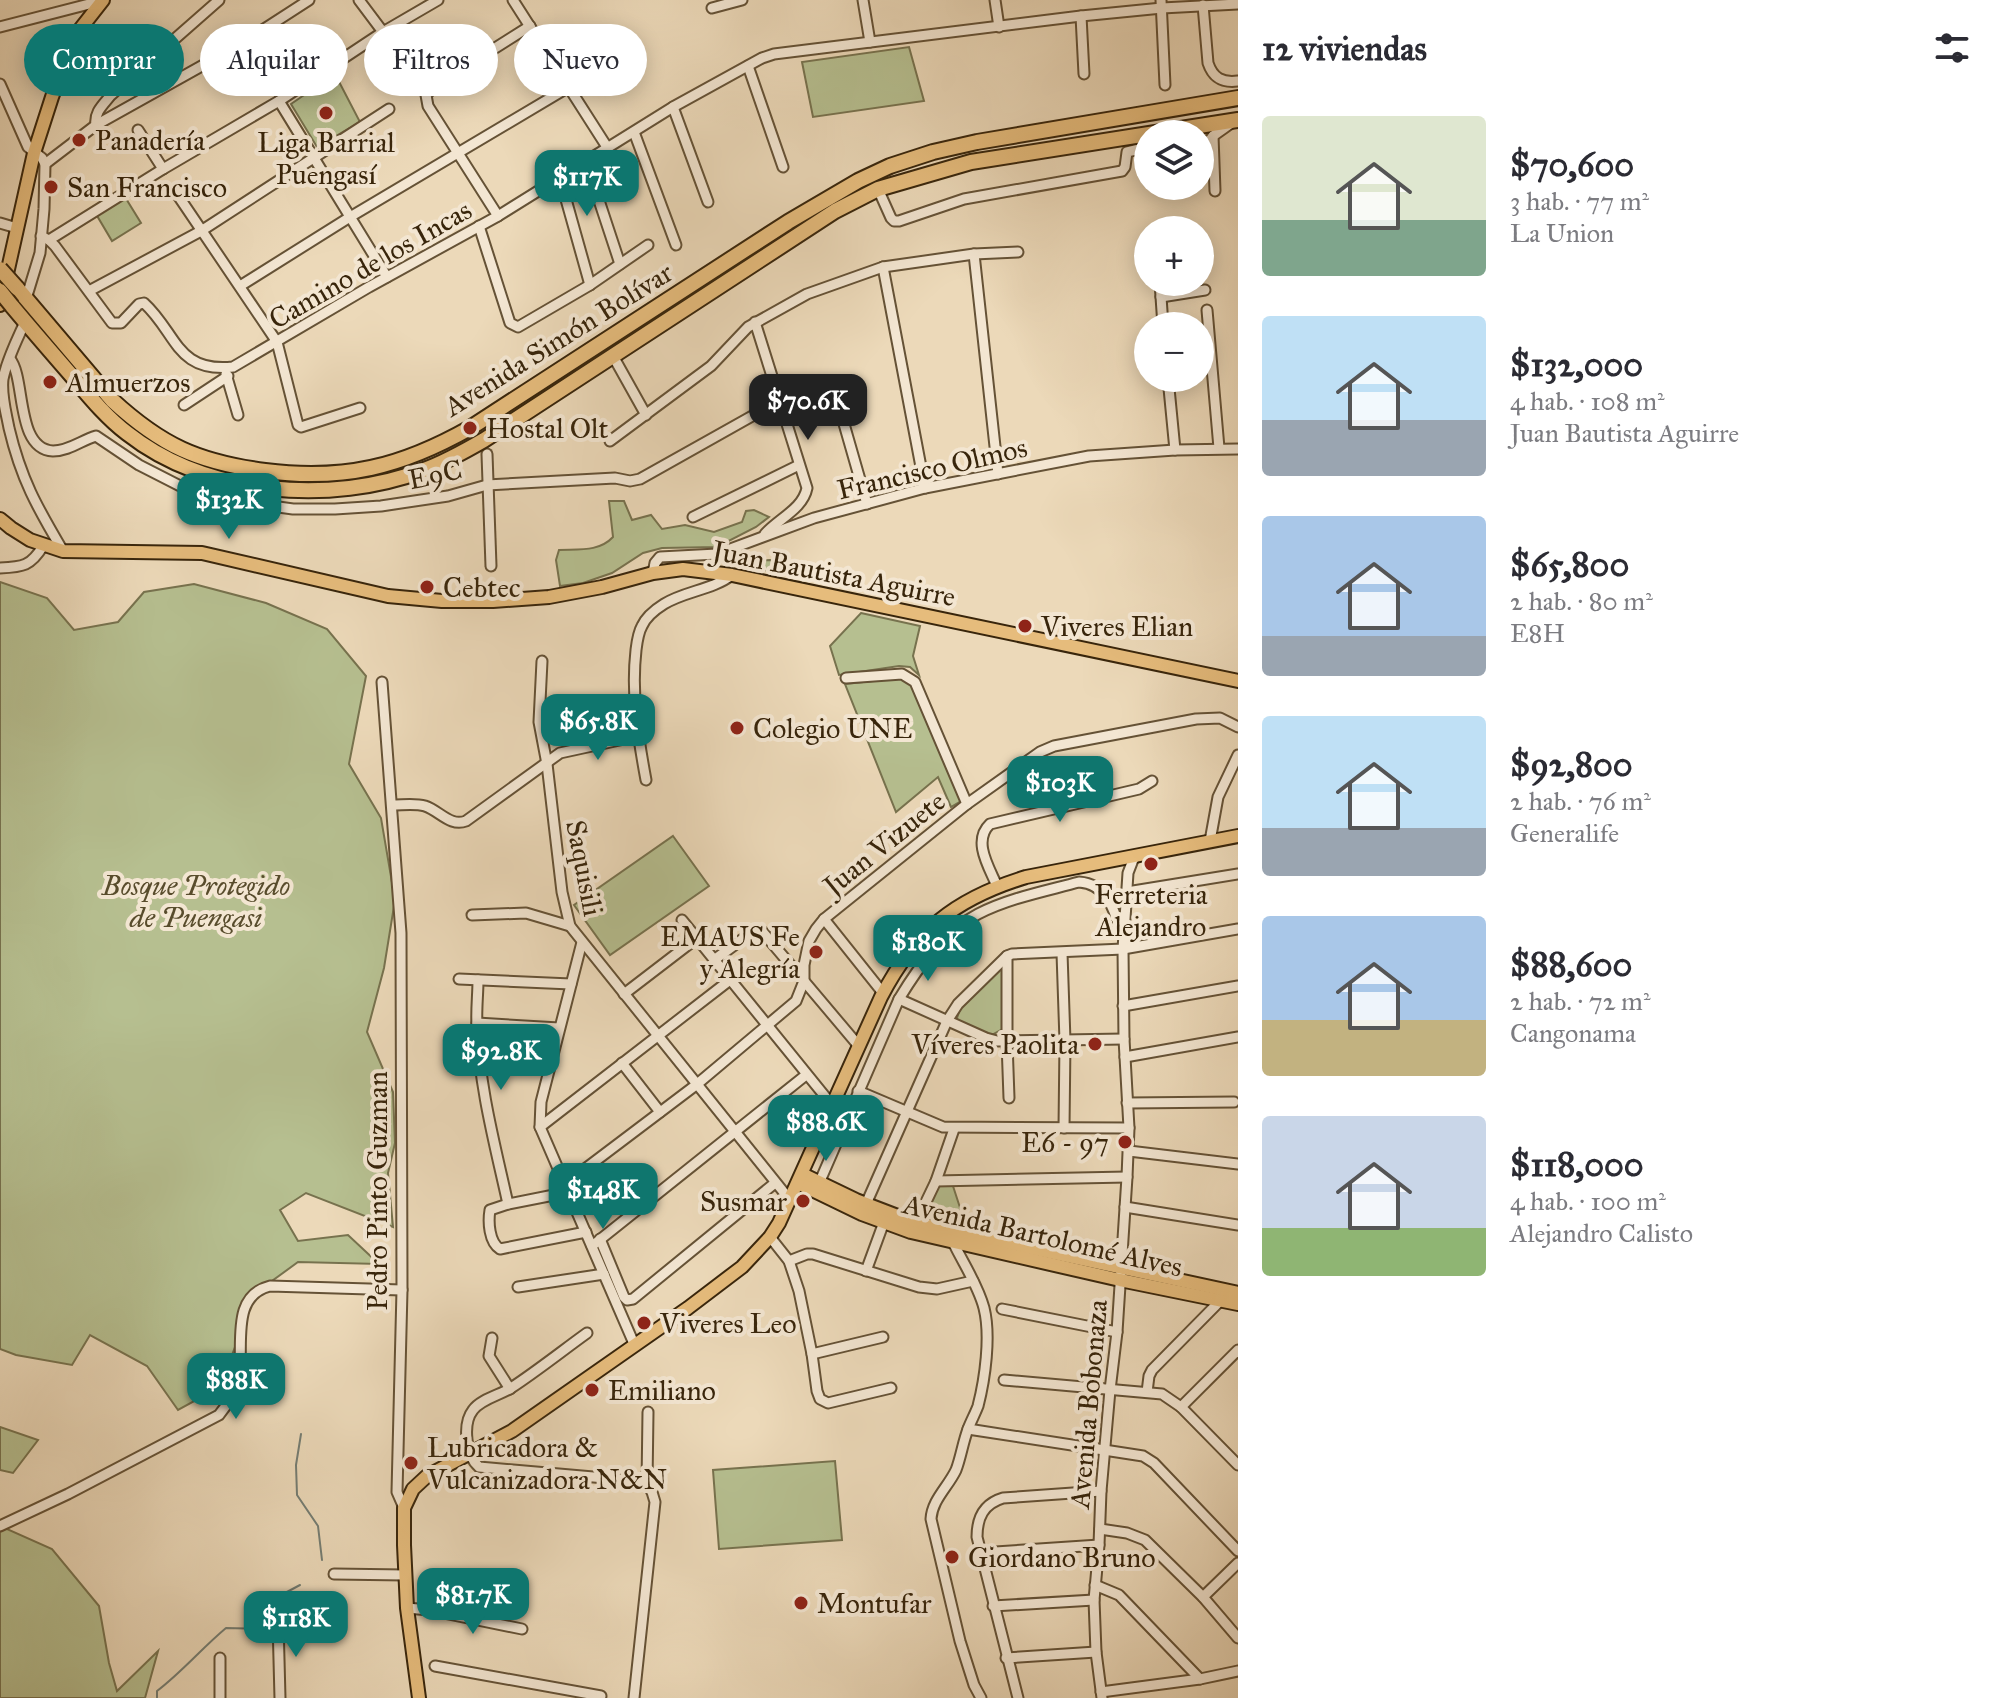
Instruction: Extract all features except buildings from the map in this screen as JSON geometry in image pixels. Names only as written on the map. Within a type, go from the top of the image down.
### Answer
[{"type":"highway","name":"Avenida Simón Bolívar","points":[[0,291],[14,300],[112,400],[149,431],[179,448],[213,462],[240,468],[304,475],[350,473],[420,454],[470,428],[788,222],[890,166],[977,142],[1238,98]]},
{"type":"highway","name":"Avenida Simón Bolívar","points":[[0,269],[25,322],[103,412],[155,453],[207,476],[236,483],[308,490],[356,487],[423,470],[484,440],[835,211],[878,189],[971,162],[1237,120]]},
{"type":"highway","points":[[264,506],[266,487]]},
{"type":"main road","points":[[14,300],[17,228],[34,153],[74,37],[103,0]]},
{"type":"main road","name":"Juan Bautista Aguirre","points":[[0,519],[19,534],[43,546],[63,551],[202,553],[388,596],[442,601],[549,597],[653,573],[696,569],[1238,681]]},
{"type":"main road","points":[[404,1508],[413,1489],[427,1476],[512,1431],[635,1346],[742,1267],[770,1237],[790,1200],[883,993],[906,956],[928,929],[972,897],[1026,877],[1238,836]]},
{"type":"main road","name":"Avenida Bartolomé Alves","points":[[800,1178],[862,1214],[884,1222],[1120,1274],[1238,1304]]},
{"type":"main road","name":"Avenida Bartolomé Alves","points":[[818,1187],[953,1242],[1238,1293]]},
{"type":"main road","name":"Pedro Pinto Guzman","points":[[404,1508],[407,1608],[419,1698]]},
{"type":"street","points":[[0,27],[103,0]]},
{"type":"street","points":[[96,125],[97,112],[111,95],[219,0]]},
{"type":"street","points":[[272,24],[309,0]]},
{"type":"street","points":[[359,0],[377,24]]},
{"type":"street","points":[[397,24],[438,0]]},
{"type":"street","points":[[513,0],[529,24]]},
{"type":"street","points":[[712,8],[742,0]]},
{"type":"street","points":[[863,0],[870,42]]},
{"type":"street","points":[[995,0],[999,27]]},
{"type":"street","name":"Camino de los Incas","points":[[184,405],[233,367],[498,216],[673,107],[774,54],[1161,4],[1236,3]]},
{"type":"street","points":[[1161,4],[1165,85]]},
{"type":"street","points":[[1203,5],[1211,72],[1225,82],[1238,81]]},
{"type":"street","points":[[1081,16],[1084,74]]},
{"type":"street","points":[[498,216],[426,102],[427,92],[514,36]]},
{"type":"street","points":[[45,238],[279,101],[364,45]]},
{"type":"street","points":[[748,66],[783,167]]},
{"type":"street","points":[[45,164],[96,125],[200,67]]},
{"type":"street","points":[[0,84],[24,139],[45,164],[45,238],[38,261],[14,300]]},
{"type":"street","points":[[240,286],[554,96]]},
{"type":"street","points":[[575,96],[607,147]]},
{"type":"street","points":[[279,101],[387,277]]},
{"type":"street","points":[[673,107],[708,202]]},
{"type":"street","points":[[89,291],[201,231],[389,109]]},
{"type":"street","points":[[1214,135],[1237,120]]},
{"type":"street","points":[[138,130],[163,169]]},
{"type":"street","points":[[634,132],[676,245]]},
{"type":"street","points":[[878,189],[891,218],[899,221],[964,199],[1122,171],[1127,152],[1134,150]]},
{"type":"street","points":[[586,161],[620,264]]},
{"type":"street","points":[[1214,164],[1215,191]]},
{"type":"street","points":[[560,178],[590,285]]},
{"type":"street","points":[[177,194],[277,342],[299,427],[360,408]]},
{"type":"street","points":[[0,223],[17,228]]},
{"type":"street","points":[[479,226],[510,323],[518,327],[590,285],[648,245]]},
{"type":"street","points":[[45,238],[112,323],[121,323],[139,304],[145,304],[189,358],[200,365],[225,372],[238,415]]},
{"type":"street","points":[[610,441],[711,366],[755,322],[807,294],[883,267],[974,254],[1018,252]]},
{"type":"street","points":[[974,254],[998,474]]},
{"type":"street","points":[[883,267],[925,488]]},
{"type":"street","points":[[1162,312],[1161,297],[1167,296]]},
{"type":"street","points":[[1207,310],[1219,448]]},
{"type":"street","points":[[25,322],[4,378],[3,397],[21,474],[63,551]]},
{"type":"street","points":[[755,322],[807,488],[800,503],[763,537]]},
{"type":"street","points":[[613,356],[646,415]]},
{"type":"street","name":"E9C","points":[[10,359],[15,367],[25,420],[37,443],[45,449],[54,451],[67,448],[96,436],[139,465],[188,490],[220,499],[293,509],[381,506],[448,496],[487,485],[640,479],[779,401]]},
{"type":"street","points":[[832,382],[867,504]]},
{"type":"street","points":[[1169,392],[1175,450]]},
{"type":"street","name":"Francisco Olmos","points":[[653,573],[660,557],[717,554],[814,518],[925,488],[1089,456],[1238,449]]},
{"type":"street","points":[[487,454],[491,566]]},
{"type":"street","points":[[693,517],[799,465]]},
{"type":"street","points":[[0,568],[15,567],[36,559],[43,546]]},
{"type":"street","points":[[646,780],[638,736],[633,675],[642,624],[666,603],[722,583],[732,575]]},
{"type":"street","name":"Saquisili","points":[[542,661],[539,722],[562,892],[570,926],[790,1200]]},
{"type":"street","points":[[846,678],[902,674],[915,682],[967,804]]},
{"type":"street","name":"Pedro Pinto Guzman","points":[[382,682],[401,933],[402,1290],[397,1492],[404,1508]]},
{"type":"street","name":"Juan Vizuete","points":[[567,1188],[796,1001],[804,981],[809,941],[824,919],[1027,759],[1054,746],[1196,719],[1220,718],[1238,727]]},
{"type":"street","points":[[392,805],[420,804],[459,823],[560,753],[638,736]]},
{"type":"street","points":[[1210,841],[1218,797],[1238,755]]},
{"type":"street","points":[[997,886],[981,842],[982,834],[990,824],[1139,789],[1152,781]]},
{"type":"street","name":"Avenida Bobonaza","points":[[1101,1695],[1094,1600],[1129,1151],[1123,1006],[1124,945],[1128,873],[1137,855]]},
{"type":"street","points":[[1117,859],[1128,873]]},
{"type":"street","points":[[1127,892],[1238,874]]},
{"type":"street","points":[[818,1187],[899,999],[934,950],[966,921],[995,906],[1079,882],[1088,883],[1102,891],[1114,910],[1124,945]]},
{"type":"street","points":[[472,915],[526,913],[570,926]]},
{"type":"street","points":[[824,919],[883,993]]},
{"type":"street","points":[[682,920],[832,1105]]},
{"type":"street","points":[[866,1204],[947,1021],[958,1004],[1007,956],[1062,953],[1238,929]]},
{"type":"street","points":[[714,960],[755,930],[761,930],[858,1045]]},
{"type":"street","points":[[624,994],[697,938]]},
{"type":"street","points":[[582,942],[541,1102],[540,1127],[586,1232],[596,1242],[627,1300],[633,1299],[775,1183]]},
{"type":"street","points":[[1062,953],[1064,1128]]},
{"type":"street","points":[[1007,956],[1009,1098]]},
{"type":"street","points":[[459,979],[571,984]]},
{"type":"street","points":[[478,980],[477,1023],[485,1103],[508,1204]]},
{"type":"street","points":[[540,1127],[730,980]]},
{"type":"street","points":[[1123,1006],[1238,986]]},
{"type":"street","points":[[899,999],[986,1038],[1007,1042],[1124,1039]]},
{"type":"street","points":[[477,1023],[559,1028]]},
{"type":"street","points":[[1125,1057],[1238,1037]]},
{"type":"street","points":[[622,1063],[660,1112]]},
{"type":"street","points":[[480,1064],[549,1070]]},
{"type":"street","points":[[596,1242],[806,1075]]},
{"type":"street","points":[[858,1091],[932,1124],[954,1129],[1129,1128]]},
{"type":"street","points":[[1127,1103],[1234,1102]]},
{"type":"street","points":[[913,1227],[936,1181],[954,1129]]},
{"type":"street","points":[[1129,1151],[1238,1164]]},
{"type":"street","points":[[936,1181],[1127,1177]]},
{"type":"street","points":[[567,1188],[490,1210],[492,1242],[500,1249],[586,1232]]},
{"type":"street","points":[[1125,1207],[1238,1225]]},
{"type":"street","points":[[866,1271],[884,1222]]},
{"type":"street","points":[[770,1237],[789,1261],[803,1304],[820,1399],[828,1403],[891,1388]]},
{"type":"street","points":[[596,1242],[604,1274],[635,1346]]},
{"type":"street","points":[[953,1242],[985,1310],[986,1344],[977,1408],[957,1467],[932,1509],[931,1519],[960,1641],[981,1698]]},
{"type":"street","points":[[789,1261],[813,1254],[919,1287],[937,1289],[973,1281]]},
{"type":"street","points":[[518,1287],[604,1274]]},
{"type":"street","points":[[0,1526],[219,1415],[234,1392],[239,1373],[243,1311],[249,1298],[261,1288],[402,1290]]},
{"type":"street","points":[[1147,1392],[1152,1370],[1221,1300]]},
{"type":"street","points":[[1002,1309],[1117,1332]]},
{"type":"street","points":[[587,1333],[510,1389],[473,1409],[469,1418],[468,1454],[479,1467],[647,1484]]},
{"type":"street","points":[[812,1354],[883,1337]]},
{"type":"street","points":[[492,1338],[489,1356],[510,1389]]},
{"type":"street","points":[[1181,1407],[1238,1350]]},
{"type":"street","points":[[1004,1380],[1164,1395],[1181,1407],[1238,1465]]},
{"type":"street","points":[[634,1698],[655,1502],[647,1484],[648,1412]]},
{"type":"street","points":[[968,1429],[1135,1453],[1150,1460],[1238,1551]]},
{"type":"street","points":[[1018,1698],[980,1553],[977,1526],[980,1516],[996,1500],[1101,1491]]},
{"type":"street","points":[[1100,1529],[1127,1533],[1145,1540],[1203,1597],[1238,1638]]},
{"type":"street","points":[[980,1553],[1099,1545]]},
{"type":"street","points":[[1203,1597],[1238,1563]]},
{"type":"street","points":[[334,1574],[405,1575]]},
{"type":"street","points":[[1095,1585],[1119,1595],[1200,1679]]},
{"type":"street","points":[[993,1606],[1094,1600]]},
{"type":"street","points":[[407,1608],[522,1629]]},
{"type":"street","points":[[278,1621],[280,1698]]},
{"type":"street","points":[[1006,1658],[1096,1652]]},
{"type":"street","points":[[220,1658],[220,1698]]},
{"type":"street","points":[[435,1666],[601,1696]]},
{"type":"street","points":[[1101,1695],[1238,1671]]},
{"type":"street","points":[[534,1698],[536,1685]]},
{"type":"green space","points":[[909,47],[924,101],[813,117],[802,62]]},
{"type":"green space","name":"Liga Barrial Puengasí","points":[[303,96],[346,96],[360,122],[317,147],[291,104]]},
{"type":"green space","points":[[125,197],[141,223],[112,241],[96,214]]},
{"type":"green space","points":[[609,501],[624,501],[632,520],[651,515],[662,529],[685,525],[714,532],[742,522],[746,511],[754,510],[769,517],[717,547],[662,548],[643,553],[612,573],[583,583],[560,586],[556,560],[559,550],[595,547],[613,537]]},
{"type":"green space","points":[[737,554],[742,562],[770,560],[779,563],[788,575],[713,559]]},
{"type":"green space","name":"Bosque Protegido de Puengasi","points":[[0,582],[47,598],[74,630],[118,622],[144,592],[194,584],[266,603],[327,629],[366,676],[349,764],[381,818],[395,900],[384,968],[367,1032],[393,1092],[395,1143],[388,1173],[393,1227],[306,1193],[280,1210],[298,1241],[348,1235],[379,1264],[298,1262],[250,1297],[220,1387],[178,1410],[147,1366],[90,1335],[72,1365],[0,1349]]},
{"type":"green space","points":[[861,613],[920,626],[913,656],[919,675],[910,667],[899,666],[839,675],[830,646]]},
{"type":"green space","points":[[901,678],[915,688],[961,801],[951,807],[938,777],[896,812],[845,684]]},
{"type":"green space","points":[[673,836],[709,886],[610,955],[574,905]]},
{"type":"green space","points":[[1004,964],[1003,1029],[992,1035],[958,1022],[960,1009]]},
{"type":"green space","points":[[937,1183],[952,1183],[965,1223],[922,1213]]},
{"type":"green space","points":[[0,1427],[38,1440],[13,1473],[0,1470]]},
{"type":"green space","points":[[835,1461],[842,1540],[719,1549],[713,1470]]},
{"type":"green space","points":[[0,1526],[52,1549],[99,1606],[117,1691],[158,1651],[145,1698],[0,1698]]},
{"type":"waterway","points":[[301,1434],[296,1465],[297,1495],[318,1526],[322,1560]]},
{"type":"waterway","points":[[157,1698],[157,1691],[226,1628],[262,1629],[270,1601],[300,1585]]},
{"type":"place","name":"Liga Barrial Puengasí","points":[[326,113]]},
{"type":"place","name":"Panadería","points":[[79,140]]},
{"type":"place","name":"San Francisco","points":[[51,187]]},
{"type":"place","name":"Almuerzos","points":[[50,382]]},
{"type":"place","name":"Hostal Olt","points":[[470,428]]},
{"type":"place","name":"Cebtec","points":[[427,587]]},
{"type":"place","name":"Viveres Elian","points":[[1025,626]]},
{"type":"place","name":"Colegio UNE","points":[[737,728]]},
{"type":"place","name":"Ferreteria Alejandro","points":[[1151,864]]},
{"type":"place","name":"EMAUS Fe y Alegría","points":[[816,952]]},
{"type":"place","name":"Víveres Paolita","points":[[1095,1044]]},
{"type":"place","name":"E6 - 97","points":[[1125,1142]]},
{"type":"place","name":"Susmar","points":[[803,1201]]},
{"type":"place","name":"Viveres Leo","points":[[644,1323]]},
{"type":"place","name":"Emiliano","points":[[592,1390]]},
{"type":"place","name":"Lubricadora & Vulcanizadora N&N","points":[[411,1463]]},
{"type":"place","name":"Giordano Bruno","points":[[952,1557]]},
{"type":"place","name":"Montufar","points":[[801,1603]]}]
